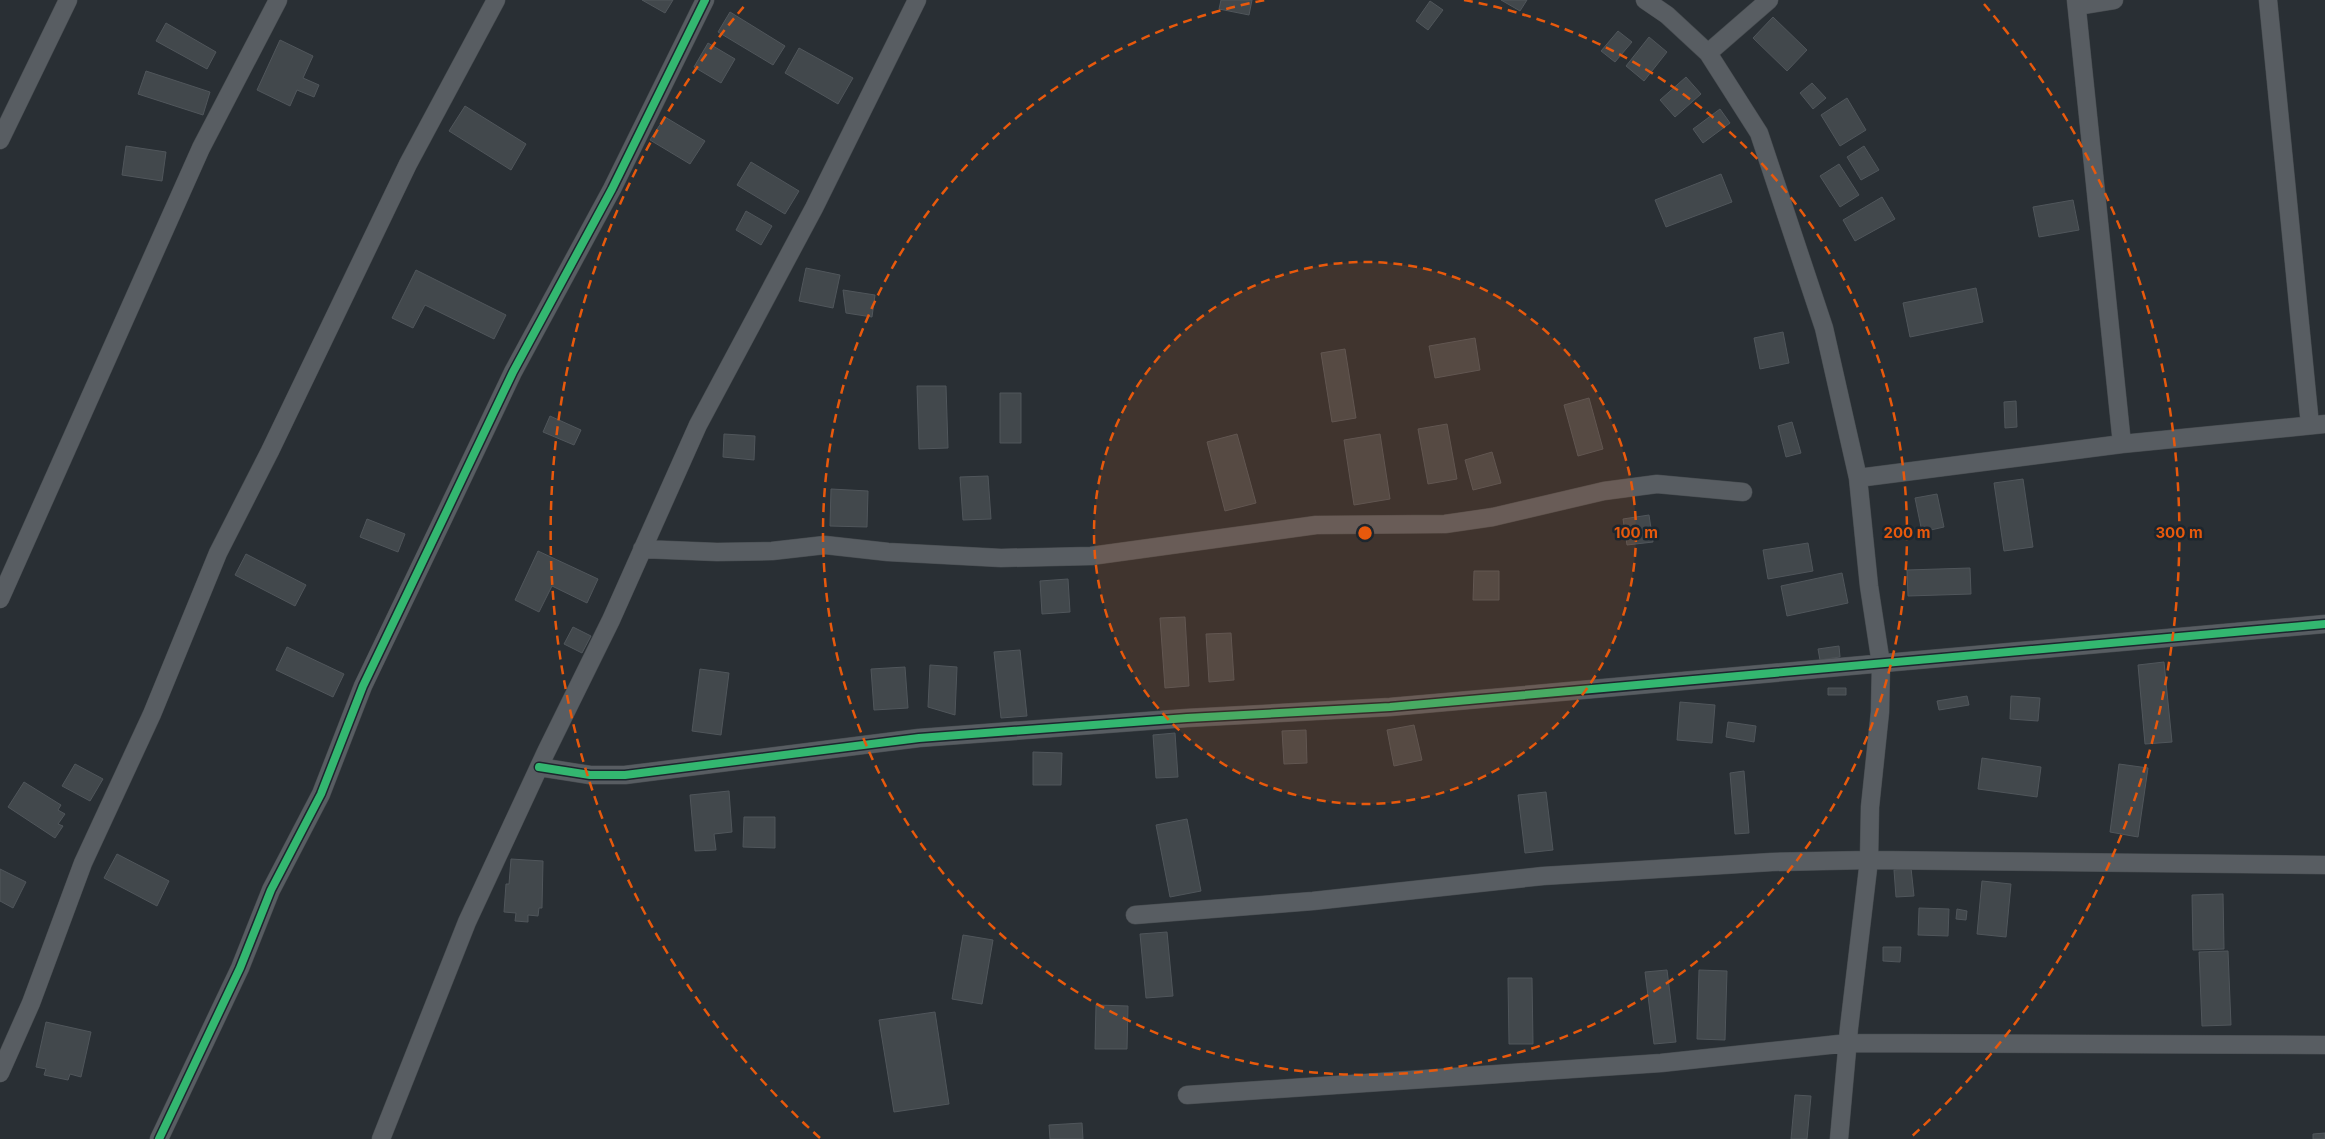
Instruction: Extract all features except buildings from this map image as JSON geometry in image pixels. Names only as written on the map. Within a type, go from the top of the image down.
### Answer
[{"type":"street","points":[[0,140],[68,0]]},
{"type":"street","points":[[0,600],[201,148],[278,0]]},
{"type":"street","points":[[0,1073],[31,1003],[83,863],[152,714],[218,553],[270,451],[408,164],[496,0]]},
{"type":"street","points":[[158,1139],[240,968],[271,890],[321,794],[364,686],[513,372],[612,190],[705,0]]},
{"type":"street","points":[[381,1139],[467,922],[538,767],[611,620],[698,425],[814,208],[917,0]]},
{"type":"street","points":[[1645,0],[1667,15],[1708,53],[1759,133],[1824,328],[1858,478],[1869,586],[1881,664],[1880,712],[1870,807],[1869,860],[1839,1139]]},
{"type":"street","points":[[1708,53],[1769,0]]},
{"type":"street","points":[[2114,0],[2076,3],[2122,444]]},
{"type":"street","points":[[1858,478],[2122,444],[2317,424],[2268,0]]},
{"type":"street","points":[[642,549],[717,552],[772,551],[825,545],[888,552],[1001,558],[1091,556],[1316,525],[1445,524],[1493,517],[1604,491],[1657,484],[1743,492]]},
{"type":"street","points":[[538,767],[590,775],[625,775],[919,738],[1187,718],[1390,707],[2325,624]]},
{"type":"street","points":[[1135,915],[1313,901],[1544,876],[1772,862],[1869,860],[2325,865]]},
{"type":"street","points":[[1187,1095],[1661,1063],[1848,1043],[2325,1045]]},
{"type":"cycle path","points":[[159,1139],[240,968],[271,890],[321,794],[363,686],[513,372],[612,189],[705,0]]},
{"type":"cycle path","points":[[539,767],[590,775],[625,775],[919,738],[1187,718],[1390,707],[2325,624]]}]
